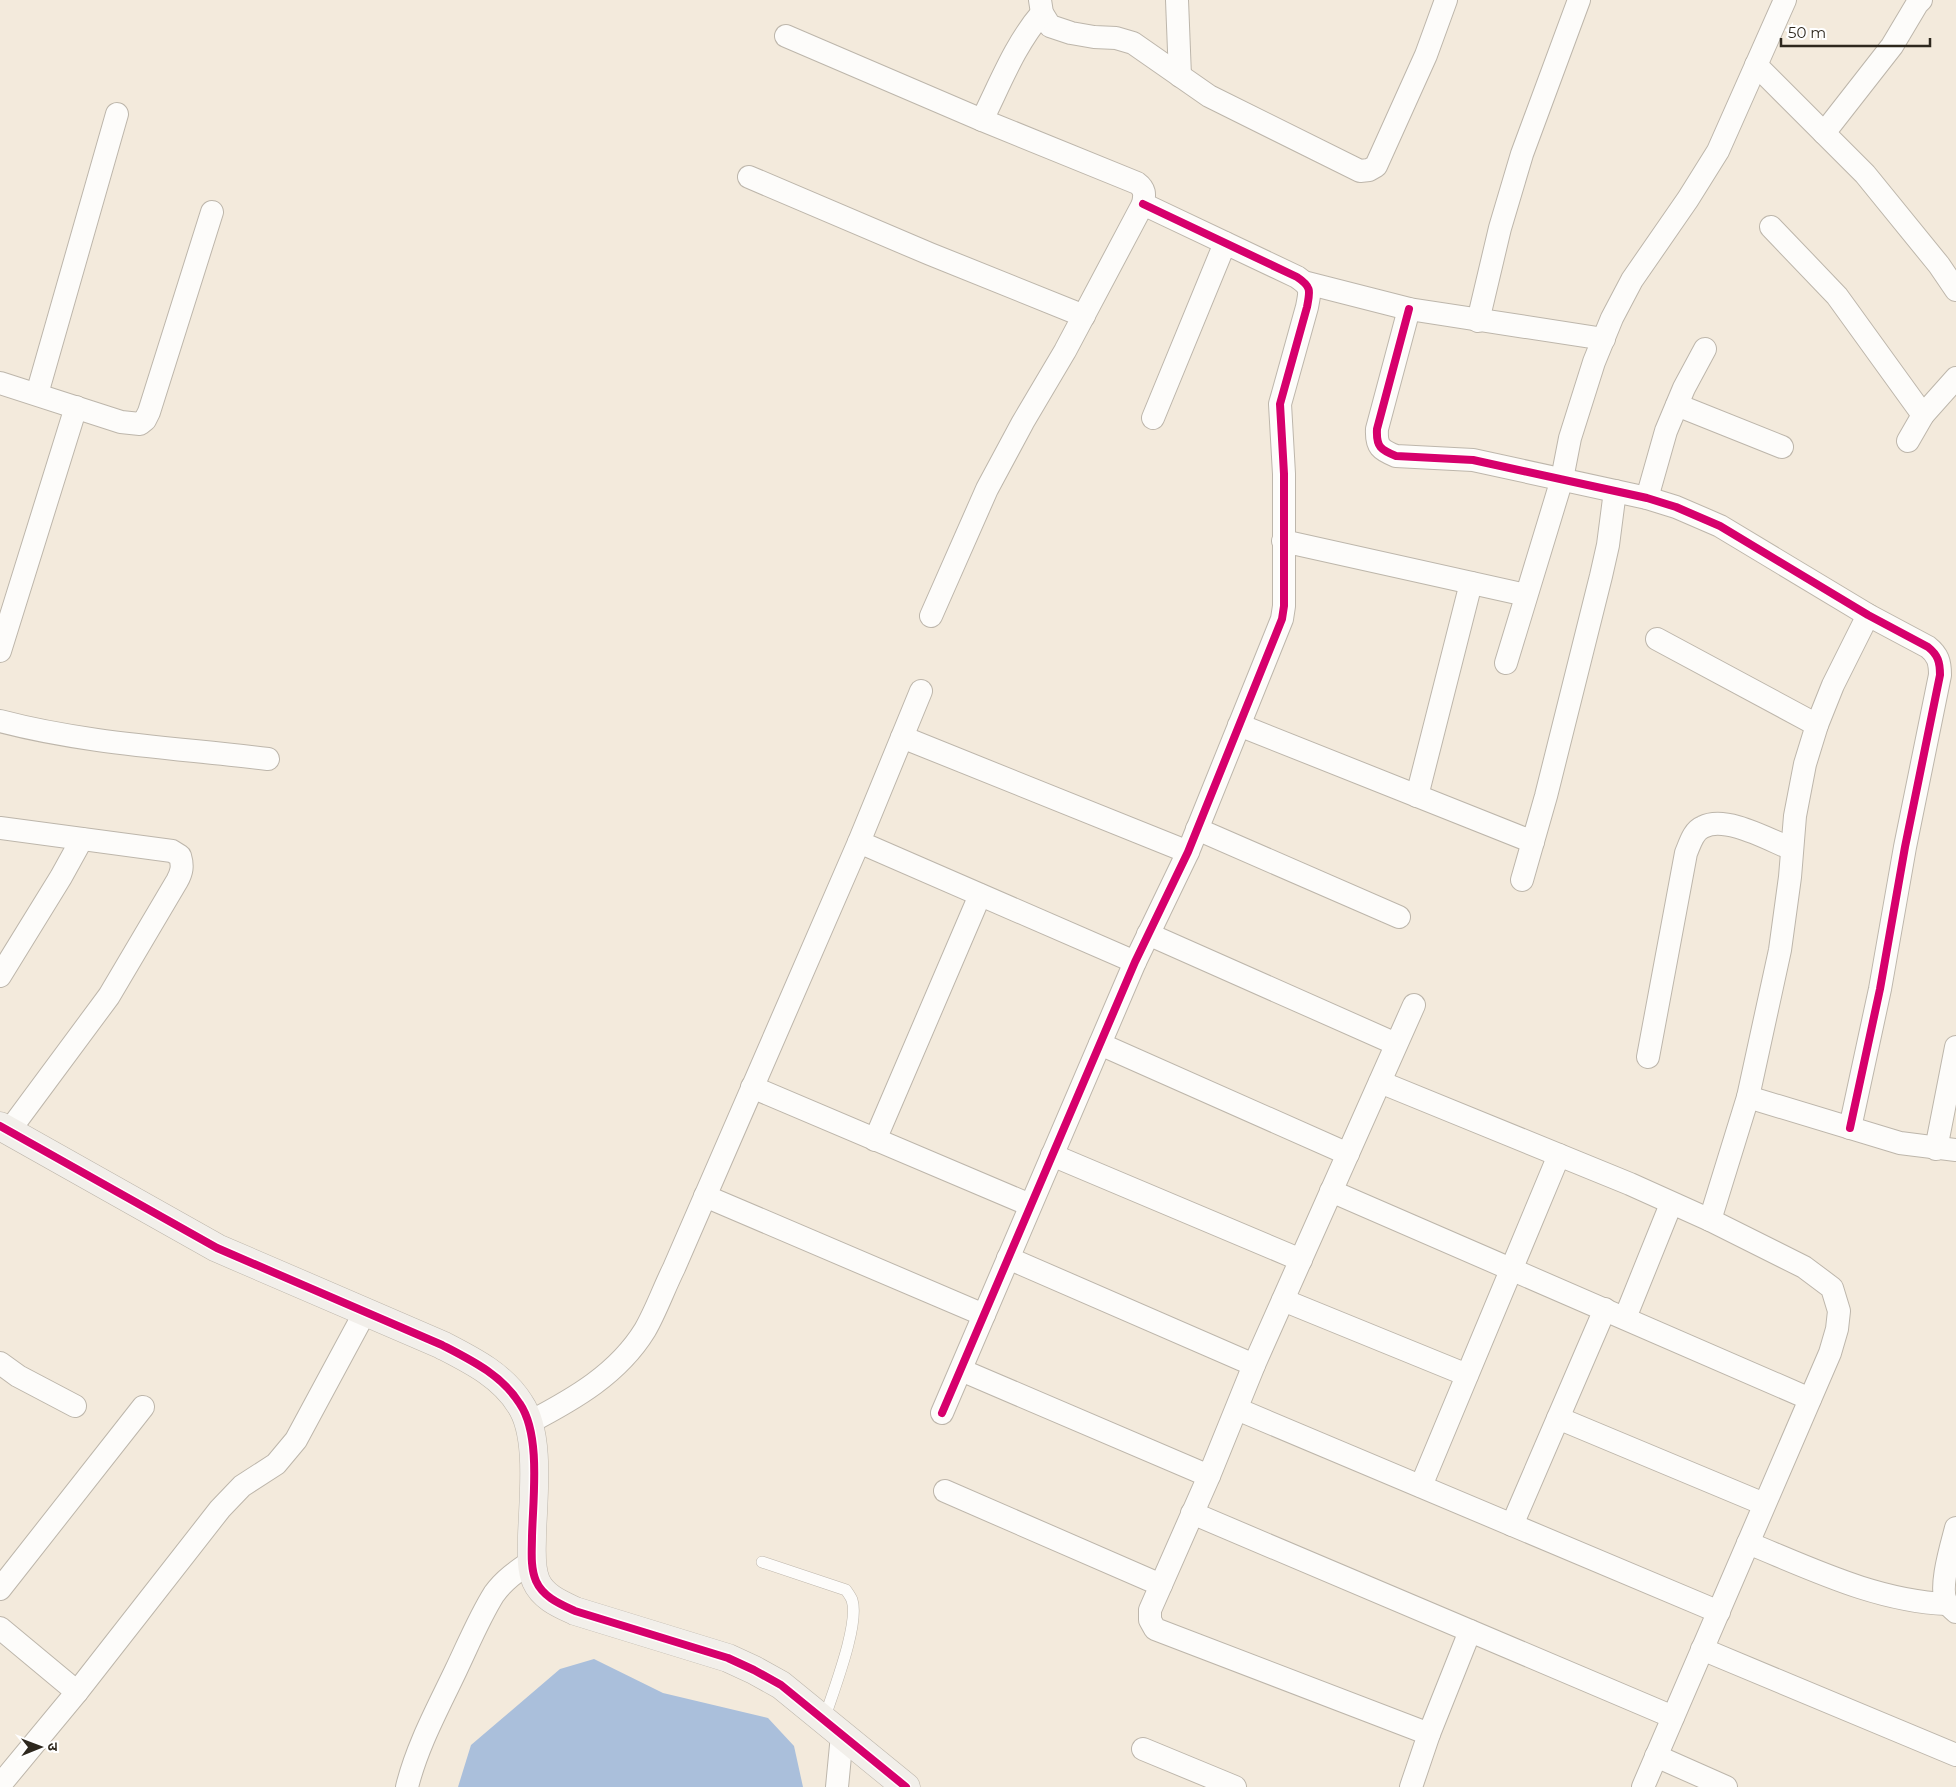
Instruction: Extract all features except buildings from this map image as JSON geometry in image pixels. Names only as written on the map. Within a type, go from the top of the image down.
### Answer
[{"type":"street","points":[[1177,0],[1180,76]]},
{"type":"street","points":[[1041,7],[1050,26],[1071,34],[1116,38],[1133,43],[1209,96],[1360,171],[1369,170],[1376,166],[1426,55],[1446,0]]},
{"type":"street","points":[[1478,321],[1500,228],[1522,154],[1579,0]]},
{"type":"street","points":[[1506,663],[1562,478],[1570,438],[1594,362],[1612,318],[1632,280],[1688,199],[1718,151],[1785,0]]},
{"type":"street","points":[[1824,133],[1892,46],[1921,0]]},
{"type":"street","points":[[982,120],[1027,30],[1041,7]]},
{"type":"street","points":[[786,36],[982,120],[1137,183],[1143,188],[1145,195],[1084,316],[1023,422],[988,489],[931,616]]},
{"type":"street","points":[[1756,65],[1865,174],[1956,290]]},
{"type":"street","points":[[37,394],[117,114]]},
{"type":"street","points":[[749,177],[1084,316]]},
{"type":"street","points":[[1142,204],[1307,283],[1409,309],[1604,339]]},
{"type":"street","points":[[0,382],[130,424],[140,424],[145,420],[212,212]]},
{"type":"street","points":[[1771,227],[1836,296],[1923,415]]},
{"type":"street","points":[[1152,418],[1225,243]]},
{"type":"street","points":[[942,1413],[1135,962],[1188,852],[1282,619],[1284,606],[1284,474],[1280,404],[1307,307],[1310,292],[1307,283]]},
{"type":"street","points":[[1409,309],[1377,429],[1376,439],[1378,446],[1386,452],[1396,456],[1473,460],[1562,478],[1647,498],[1676,507],[1720,526],[1868,615],[1928,647],[1935,654],[1940,664],[1940,675],[1905,847],[1880,989],[1850,1128]]},
{"type":"street","points":[[1647,498],[1666,432],[1677,405],[1705,349]]},
{"type":"street","points":[[1908,441],[1923,415],[1956,378]]},
{"type":"street","points":[[1677,405],[1782,447]]},
{"type":"street","points":[[0,651],[76,407]]},
{"type":"street","points":[[1522,880],[1546,796],[1602,576],[1615,491]]},
{"type":"street","points":[[1283,541],[1526,595]]},
{"type":"street","points":[[1417,796],[1471,583]]},
{"type":"street","points":[[1710,1220],[1748,1097],[1780,950],[1795,816],[1805,764],[1817,725],[1833,685],[1868,615]]},
{"type":"street","points":[[1657,639],[1817,725]]},
{"type":"street","points":[[530,1422],[570,1401],[598,1380],[630,1349],[645,1330],[859,842],[921,690]]},
{"type":"street","points":[[0,721],[36,730],[75,736],[268,758]]},
{"type":"street","points":[[1239,725],[1532,842]]},
{"type":"street","points":[[902,737],[1188,852]]},
{"type":"street","points":[[1648,1057],[1686,853],[1693,836],[1702,827],[1722,823],[1735,826],[1792,849]]},
{"type":"street","points":[[0,828],[172,851],[180,856],[182,864],[182,873],[109,996],[4,1129],[217,1248],[442,1345],[476,1363],[503,1383],[520,1404],[530,1422],[533,1452],[532,1562],[536,1581],[545,1593],[558,1603],[575,1610],[728,1658],[754,1670],[781,1685],[906,1787]]},
{"type":"street","points":[[1197,829],[1398,917]]},
{"type":"street","points":[[0,976],[61,878],[82,839]]},
{"type":"street","points":[[859,842],[1135,962]]},
{"type":"street","points":[[875,1140],[980,895]]},
{"type":"street","points":[[1148,934],[1396,1044]]},
{"type":"street","points":[[1414,1004],[1254,1365],[1209,1476],[1150,1610],[1150,1620],[1155,1629],[1429,1734]]},
{"type":"street","points":[[1100,1044],[1348,1154]]},
{"type":"street","points":[[1748,1097],[1900,1143],[1946,1149],[1956,1047]]},
{"type":"street","points":[[1380,1082],[1630,1184],[1710,1220],[1804,1267],[1832,1288],[1839,1311],[1837,1329],[1830,1353],[1643,1787]]},
{"type":"street","points":[[752,1087],[1030,1205]]},
{"type":"street","points":[[1052,1155],[1301,1260]]},
{"type":"street","points":[[1421,1486],[1559,1156]]},
{"type":"street","points":[[1331,1191],[1810,1399]]},
{"type":"street","points":[[705,1196],[984,1315]]},
{"type":"street","points":[[1625,1318],[1671,1204]]},
{"type":"street","points":[[1008,1258],[1254,1365]]},
{"type":"street","points":[[1284,1300],[1467,1375]]},
{"type":"street","points":[[1512,1525],[1605,1309]]},
{"type":"street","points":[[0,1785],[77,1692],[220,1509],[242,1486],[276,1464],[286,1454],[296,1440],[365,1312]]},
{"type":"street","points":[[0,1363],[18,1376],[76,1406]]},
{"type":"street","points":[[961,1370],[1209,1476]]},
{"type":"street","points":[[0,1589],[144,1406]]},
{"type":"street","points":[[1236,1409],[1719,1612]]},
{"type":"street","points":[[1558,1418],[1764,1504]]},
{"type":"street","points":[[945,1491],[1161,1585]]},
{"type":"street","points":[[1192,1513],[1673,1716]]},
{"type":"street","points":[[1952,1608],[1944,1594],[1944,1582],[1956,1528]]},
{"type":"street","points":[[1748,1543],[1877,1593],[1952,1608]]},
{"type":"street","points":[[407,1787],[413,1765],[429,1727],[482,1616],[495,1594],[511,1575],[532,1562]]},
{"type":"street","points":[[0,1628],[77,1692]]},
{"type":"street","points":[[1411,1787],[1429,1734],[1470,1631]]},
{"type":"street","points":[[1702,1649],[1956,1754]]},
{"type":"street","points":[[833,1728],[837,1787]]},
{"type":"street","points":[[1144,1750],[1235,1787]]},
{"type":"street","points":[[1656,1756],[1726,1787]]},
{"type":"lane","points":[[762,1562],[846,1590],[852,1601],[853,1617],[833,1728]]},
{"type":"water","points":[[594,1659],[663,1693],[768,1718],[794,1746],[803,1787],[458,1787],[471,1745],[560,1669]]},
{"type":"cycle path","points":[[942,1413],[1135,962],[1188,852],[1282,619],[1284,606],[1284,474],[1280,404],[1307,307],[1308,287],[1297,277],[1143,204]]},
{"type":"cycle path","points":[[1409,309],[1377,429],[1377,440],[1383,450],[1396,456],[1473,460],[1647,498],[1676,507],[1720,526],[1868,615],[1928,647],[1936,656],[1940,675],[1905,847],[1880,989],[1850,1128]]},
{"type":"cycle path","points":[[0,1126],[217,1248],[442,1345],[485,1369],[513,1394],[527,1417],[531,1432],[534,1467],[532,1564],[536,1581],[543,1591],[552,1599],[575,1611],[728,1658],[754,1670],[781,1685],[906,1787]]}]
